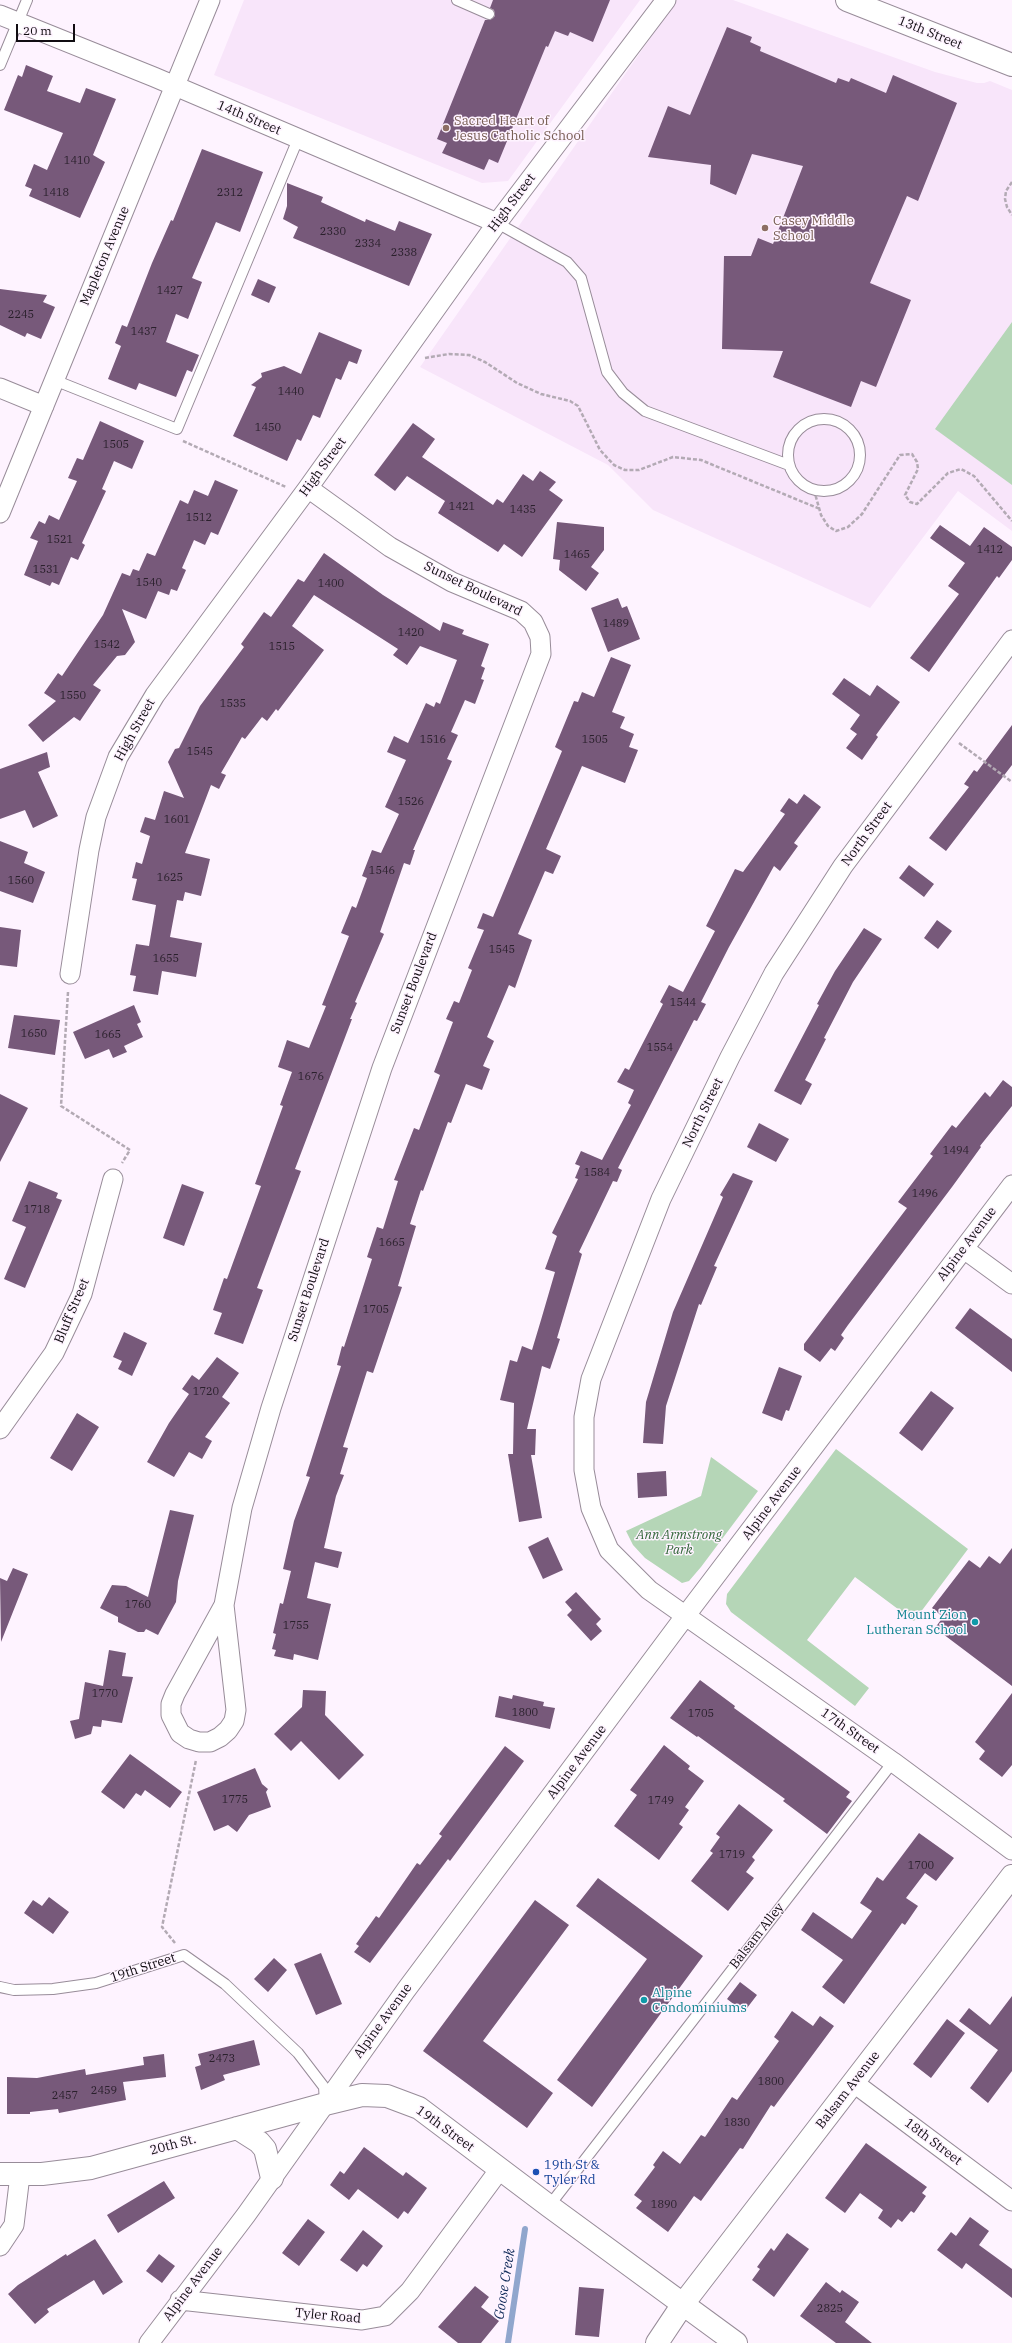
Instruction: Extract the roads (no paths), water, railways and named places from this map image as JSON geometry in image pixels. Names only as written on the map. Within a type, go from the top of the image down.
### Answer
[{"type":"street","name":"Mapleton Avenue","points":[[0,513],[210,0]]},
{"type":"street","name":"High Street","points":[[70,974],[93,830],[118,757],[155,695],[304,493],[497,223],[666,0]]},
{"type":"street","name":"13th Street","points":[[847,0],[1011,61]]},
{"type":"street","name":"14th Street","points":[[0,15],[175,86],[497,223]]},
{"type":"street","points":[[0,388],[44,406]]},
{"type":"street","name":"Sunset Boulevard","points":[[224,1605],[171,1704],[171,1715],[180,1733],[189,1739],[199,1742],[210,1742],[220,1738],[234,1721],[236,1710],[224,1605],[242,1508],[271,1408],[382,1068],[541,654],[538,632],[533,622],[522,610],[452,582],[390,548],[304,493]]},
{"type":"street","name":"North Street","points":[[686,1615],[649,1590],[609,1550],[591,1508],[584,1470],[584,1417],[592,1379],[661,1199],[730,1057],[774,973],[843,866],[1012,640]]},
{"type":"street","name":"Bluff Street","points":[[0,1429],[54,1353],[82,1294],[113,1179]]},
{"type":"street","name":"Alpine Avenue","points":[[149,2343],[272,2178],[415,1977],[686,1615],[1012,1185]]},
{"type":"street","points":[[964,1249],[1012,1284]]},
{"type":"street","name":"17th Street","points":[[686,1615],[893,1762],[1012,1850]]},
{"type":"street","name":"Balsam Avenue","points":[[657,2343],[683,2304],[1012,1876]]},
{"type":"street","name":"18th Street","points":[[854,2083],[1012,2202]]},
{"type":"street","name":"19th Street","points":[[325,2104],[362,2095],[387,2096],[419,2108],[549,2206],[736,2343]]},
{"type":"street","name":"20th St.","points":[[10,2174],[91,2168],[325,2104]]},
{"type":"street","points":[[237,2128],[260,2142],[265,2149],[272,2178]]},
{"type":"street","name":"Tyler Road","points":[[180,2300],[362,2320],[385,2316],[410,2291],[500,2169]]},
{"type":"street","points":[[0,2246],[14,2225],[10,2174]]},
{"type":"lane","points":[[0,65],[27,0]]},
{"type":"lane","points":[[457,0],[489,14]]},
{"type":"lane","points":[[54,380],[177,429],[298,139]]},
{"type":"lane","points":[[497,223],[567,262],[581,278],[607,372],[629,397],[645,411],[789,465],[794,476],[803,485],[814,490],[827,491],[839,488],[849,481],[856,471],[859,459],[859,447],[854,435],[845,426],[835,421],[824,419],[814,421],[795,433],[790,443],[788,454],[789,465]]},
{"type":"lane","name":"Balsam Alley","points":[[549,2206],[893,1762]]},
{"type":"lane","name":"19th Street","points":[[0,1987],[14,1990],[53,1989],[96,1983],[184,1955],[225,1984],[298,2052],[324,2087],[325,2104]]},
{"type":"waterway","name":"Goose Creek","points":[[508,2343],[525,2229]]},
{"type":"place","name":"Sacred Heart of Jesus Catholic School","points":[[446,128]]},
{"type":"place","name":"Casey Middle School","points":[[765,228]]},
{"type":"place","name":"Mount Zion Lutheran School","points":[[975,1622]]},
{"type":"place","name":"Alpine Condominiums","points":[[644,2000]]},
{"type":"place","name":"19th St & Tyler Rd","points":[[536,2172]]},
{"type":"park label","name":"Ann Armstrong Park","points":[[679,1542]]}]
